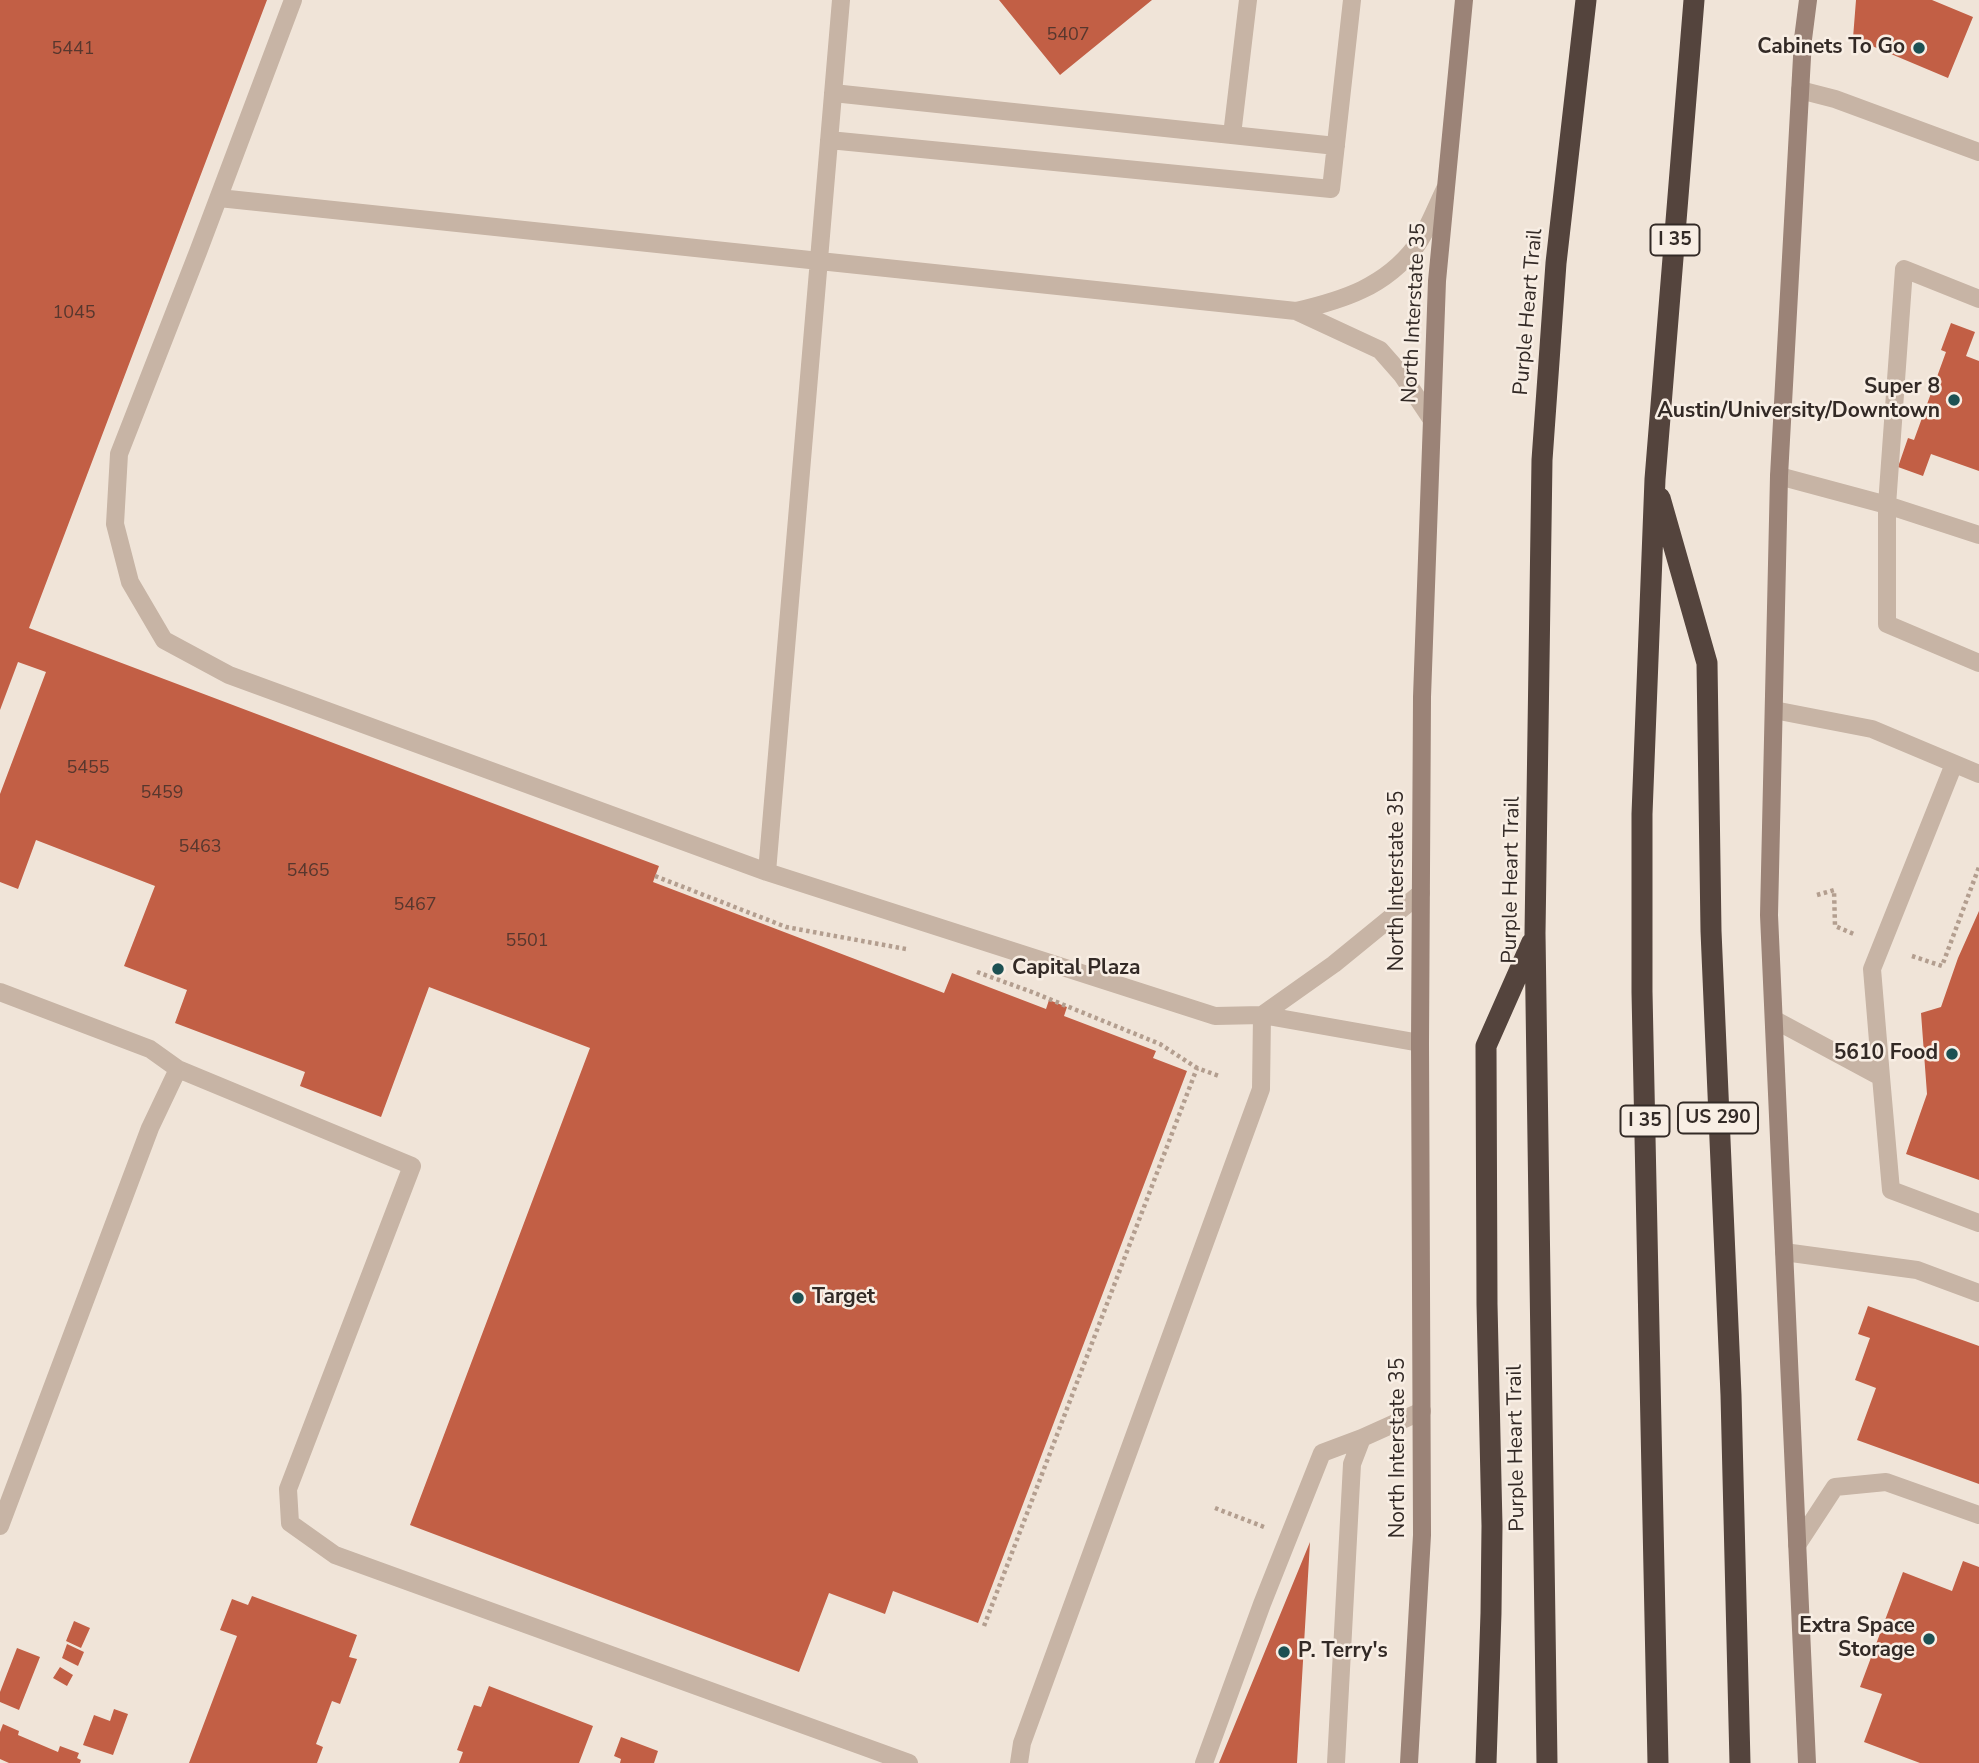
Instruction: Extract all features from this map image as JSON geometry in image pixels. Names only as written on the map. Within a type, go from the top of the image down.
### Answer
[{"type":"highway","name":"Purple Heart Trail","points":[[1546,1763],[1535,933],[1542,460],[1556,263],[1586,0]]},
{"type":"highway","name":"I 35","points":[[1658,1763],[1642,992],[1643,814],[1655,479],[1694,0]]},
{"type":"highway","name":"US 290","points":[[1655,479],[1707,663],[1711,932],[1731,1395],[1740,1763]]},
{"type":"highway","points":[[1486,1763],[1492,1526],[1487,1304],[1486,1046],[1535,933]]},
{"type":"main road","name":"North Interstate 35","points":[[1409,1763],[1422,1535],[1422,697],[1437,281],[1464,0]]},
{"type":"main road","points":[[1807,1763],[1769,915],[1779,476],[1800,90],[1808,0]]},
{"type":"lane","points":[[293,0],[119,454],[115,524],[130,582],[164,640],[229,675],[767,872],[1216,1016],[1262,1015],[1420,1043]]},
{"type":"lane","points":[[767,872],[841,0]]},
{"type":"lane","points":[[1232,135],[1248,0]]},
{"type":"lane","points":[[829,140],[1331,189],[1352,0]]},
{"type":"lane","points":[[1800,90],[1835,99],[1979,152]]},
{"type":"lane","points":[[833,93],[1336,146]]},
{"type":"lane","points":[[1296,311],[1341,300],[1386,278],[1417,246],[1446,187]]},
{"type":"lane","points":[[219,198],[1296,311],[1380,350],[1402,375],[1432,420]]},
{"type":"lane","points":[[1979,299],[1904,269],[1887,505],[1887,624],[1979,663]]},
{"type":"lane","points":[[1779,476],[1887,505],[1979,535]]},
{"type":"lane","points":[[1774,710],[1872,729],[1979,774]]},
{"type":"lane","points":[[1954,764],[1872,969],[1891,1190],[1979,1223]]},
{"type":"lane","points":[[1262,1015],[1334,964],[1421,894]]},
{"type":"lane","points":[[0,992],[150,1049],[178,1069],[412,1166],[288,1489],[290,1523],[335,1555],[909,1763]]},
{"type":"lane","points":[[1019,1763],[1022,1743],[1261,1089],[1262,1015]]},
{"type":"lane","points":[[1775,1020],[1881,1077]]},
{"type":"lane","points":[[0,1526],[150,1128],[178,1069]]},
{"type":"lane","points":[[1784,1252],[1917,1270],[1979,1293]]},
{"type":"lane","points":[[1204,1763],[1262,1604],[1322,1453],[1422,1411]]},
{"type":"lane","points":[[1336,1763],[1352,1464],[1362,1438]]},
{"type":"lane","points":[[1797,1545],[1835,1487],[1886,1482],[1979,1515]]},
{"type":"path","points":[[1912,956],[1942,966],[1979,867]]},
{"type":"path","points":[[655,876],[786,927],[916,951]]},
{"type":"path","points":[[1817,895],[1833,890],[1835,926],[1857,935]]},
{"type":"path","points":[[967,969],[1032,992],[1160,1044],[1197,1068],[1219,1076]]},
{"type":"path","points":[[984,1626],[1197,1068]]},
{"type":"path","points":[[1215,1508],[1254,1523]]},
{"type":"building","points":[[0,0],[267,0],[29,628],[659,866],[653,882],[944,993],[952,973],[1046,1009],[1049,1000],[1067,1007],[1064,1016],[1156,1051],[1153,1058],[1187,1071],[978,1623],[893,1591],[885,1614],[829,1593],[799,1672],[410,1525],[590,1048],[429,987],[381,1117],[300,1086],[305,1072],[175,1023],[187,990],[124,966],[155,886],[36,840],[18,889],[0,882],[0,794],[46,672],[18,662],[0,710]]},
{"type":"building","points":[[999,0],[1152,0],[1060,75]]},
{"type":"building","name":"Cabinets To Go","points":[[1856,0],[1932,0],[1973,17],[1948,78],[1853,38]]},
{"type":"building","name":"Super 8 Austin/University/Downtown","points":[[1951,323],[1975,332],[1966,356],[1979,361],[1979,471],[1931,454],[1923,476],[1898,467],[1908,438],[1914,440],[1946,352],[1941,350]]},
{"type":"building","name":"5610 Food","points":[[1979,911],[1979,1180],[1906,1154],[1927,1094],[1921,1013],[1941,1007],[1958,958]]},
{"type":"building","points":[[1868,1306],[1979,1346],[1979,1484],[1857,1440],[1876,1388],[1855,1380],[1870,1338],[1858,1334]]},
{"type":"building","name":"P. Terry's","points":[[1310,1542],[1297,1763],[1219,1763]]},
{"type":"building","name":"Extra Space Storage","points":[[1963,1561],[1979,1567],[1979,1763],[1920,1763],[1864,1742],[1882,1694],[1860,1687],[1903,1572],[1952,1591]]},
{"type":"building","points":[[252,1596],[357,1635],[349,1657],[357,1659],[340,1704],[332,1701],[316,1744],[323,1747],[317,1763],[189,1763],[237,1636],[220,1630],[232,1599],[248,1605]]},
{"type":"building","points":[[74,1621],[90,1628],[81,1648],[66,1641]]},
{"type":"building","points":[[67,1644],[84,1652],[78,1666],[62,1658]]},
{"type":"building","points":[[17,1648],[40,1657],[19,1710],[0,1702],[0,1692]]},
{"type":"building","points":[[60,1667],[73,1675],[67,1686],[53,1678]]},
{"type":"building","points":[[489,1686],[593,1726],[579,1763],[459,1763],[463,1752],[457,1750],[474,1705],[481,1707]]},
{"type":"building","points":[[114,1709],[128,1714],[113,1755],[83,1745],[94,1715],[110,1721]]},
{"type":"building","points":[[3,1724],[19,1731],[18,1735],[58,1752],[60,1746],[79,1753],[77,1758],[81,1760],[80,1763],[9,1763],[0,1759],[0,1732]]},
{"type":"building","points":[[621,1737],[658,1751],[654,1763],[620,1763],[621,1759],[614,1756]]},
{"type":"place","name":"Cabinets To Go","points":[[1919,48]]},
{"type":"place","name":"Super 8 Austin/University/Downtown","points":[[1954,400]]},
{"type":"place","name":"Capital Plaza","points":[[998,969]]},
{"type":"place","name":"5610 Food","points":[[1952,1054]]},
{"type":"place","name":"Target","points":[[798,1298]]},
{"type":"place","name":"Extra Space Storage","points":[[1929,1639]]},
{"type":"place","name":"P. Terry's","points":[[1284,1652]]}]
